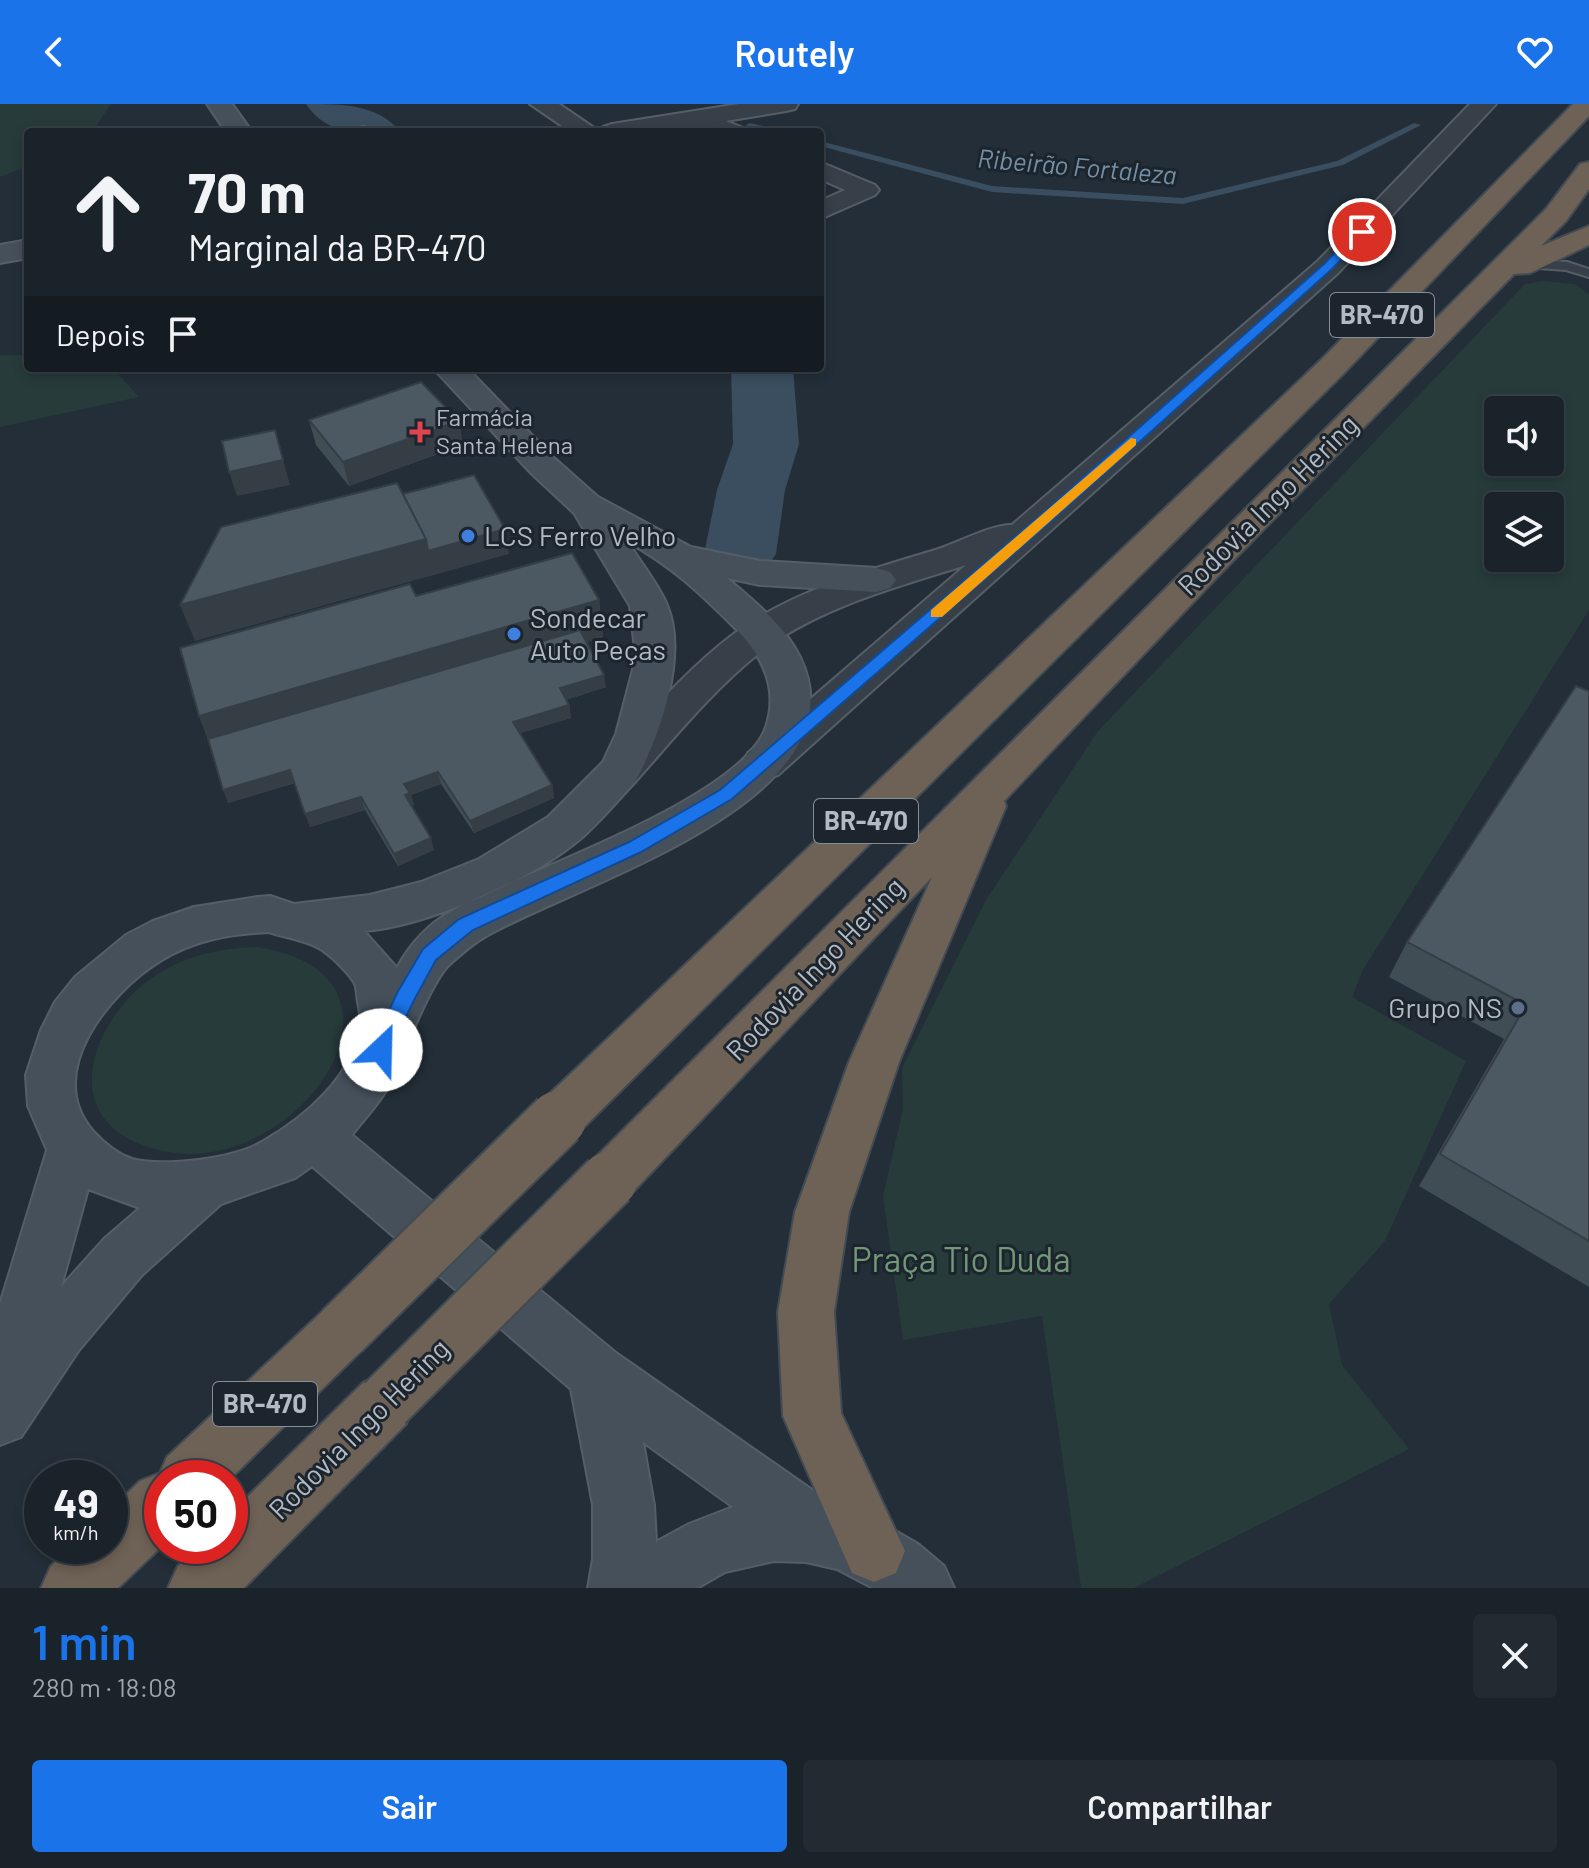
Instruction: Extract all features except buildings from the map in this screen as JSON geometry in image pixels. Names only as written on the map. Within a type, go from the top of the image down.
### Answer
[{"type":"highway","name":"Rodovia Ingo Hering","points":[[207,1460],[1292,407],[1587,104]]},
{"type":"highway","name":"Rodovia Ingo Hering","points":[[200,1588],[609,1180],[994,785],[1512,269],[1589,170]]},
{"type":"highway","points":[[1512,269],[1589,234]]},
{"type":"highway","points":[[874,1551],[812,1416],[806,1312],[822,1212],[874,1062],[952,888],[994,785]]},
{"type":"highway","points":[[73,1588],[144,1520]]},
{"type":"main road","points":[[219,104],[236,128]]},
{"type":"main road","points":[[0,254],[24,250]]},
{"type":"main road","points":[[381,1050],[385,1020],[382,991],[371,966],[353,945],[330,929],[302,919],[270,914],[236,916],[200,922],[167,935],[105,976],[81,1003],[63,1032],[53,1063],[51,1093],[58,1122],[73,1148],[97,1168],[128,1182],[164,1188],[204,1186],[244,1177],[282,1161],[317,1138],[353,1101],[367,1081],[381,1050],[404,999],[429,954],[466,925],[635,847],[726,795],[763,764],[786,730],[791,690],[781,658],[762,632],[680,556],[586,505],[542,465],[453,372]]},
{"type":"main road","points":[[302,919],[385,909],[429,898],[495,871],[563,829],[620,771],[637,734],[656,658],[649,606],[586,505]]},
{"type":"main road","points":[[680,556],[760,573],[877,580]]},
{"type":"main road","points":[[317,1138],[596,1373],[817,1531]]},
{"type":"main road","points":[[0,1381],[22,1325],[73,1148]]},
{"type":"main road","points":[[0,1416],[59,1331],[123,1257],[204,1186]]},
{"type":"main road","points":[[596,1373],[624,1487],[627,1551],[620,1588]]},
{"type":"main road","points":[[648,1588],[704,1547],[760,1530],[817,1531],[846,1539],[874,1551],[906,1571],[922,1588]]},
{"type":"street","points":[[542,104],[581,128]]},
{"type":"street","points":[[637,128],[783,104]]},
{"type":"street","points":[[763,764],[1328,267],[1484,104]]},
{"type":"street","points":[[700,118],[723,128]]},
{"type":"street","points":[[824,172],[866,190],[824,209]]},
{"type":"street","points":[[620,771],[715,673],[762,632],[877,580],[928,567],[997,541],[1050,514]]},
{"type":"lane","points":[[1512,269],[1567,266],[1589,273]]},
{"type":"green space","points":[[0,104],[111,104],[95,128],[24,128],[24,168],[0,177]]},
{"type":"green space","name":"Praça Tio Duda","points":[[1542,281],[1575,284],[1589,294],[1589,610],[1363,970],[1352,997],[1466,1061],[1385,1241],[1329,1304],[1342,1365],[1409,1449],[1134,1588],[1081,1588],[1042,1316],[903,1340],[883,1196],[903,1109],[902,1068],[987,898],[1098,731],[1525,284]]},
{"type":"green space","points":[[0,355],[24,355],[24,372],[117,372],[139,397],[0,427]]},
{"type":"green space","points":[[256,947],[312,966],[339,998],[341,1037],[324,1079],[290,1116],[245,1143],[192,1154],[137,1143],[112,1127],[98,1107],[92,1085],[94,1061],[102,1037],[116,1014],[153,977],[177,964],[215,951]]},
{"type":"waterway","points":[[330,104],[369,128]]},
{"type":"waterway","name":"Ribeirão Fortaleza","points":[[750,125],[762,128]]},
{"type":"waterway","name":"Ribeirão Fortaleza","points":[[824,144],[992,189],[1183,201],[1340,163],[1417,125]]},
{"type":"waterway","points":[[740,554],[751,490],[766,444],[762,372]]},
{"type":"slow traffic","points":[[936,614],[1131,442]]},
{"type":"place","name":"Farmácia Santa Helena","points":[[420,432]]},
{"type":"place","name":"LCS Ferro Velho","points":[[468,536]]},
{"type":"place","name":"Sondecar Auto Peças","points":[[514,634]]},
{"type":"place","name":"Grupo NS","points":[[1518,1008]]},
{"type":"route","points":[[381,1050],[429,954],[466,925],[635,847],[726,795],[1050,514],[1328,267],[1362,232]]}]
